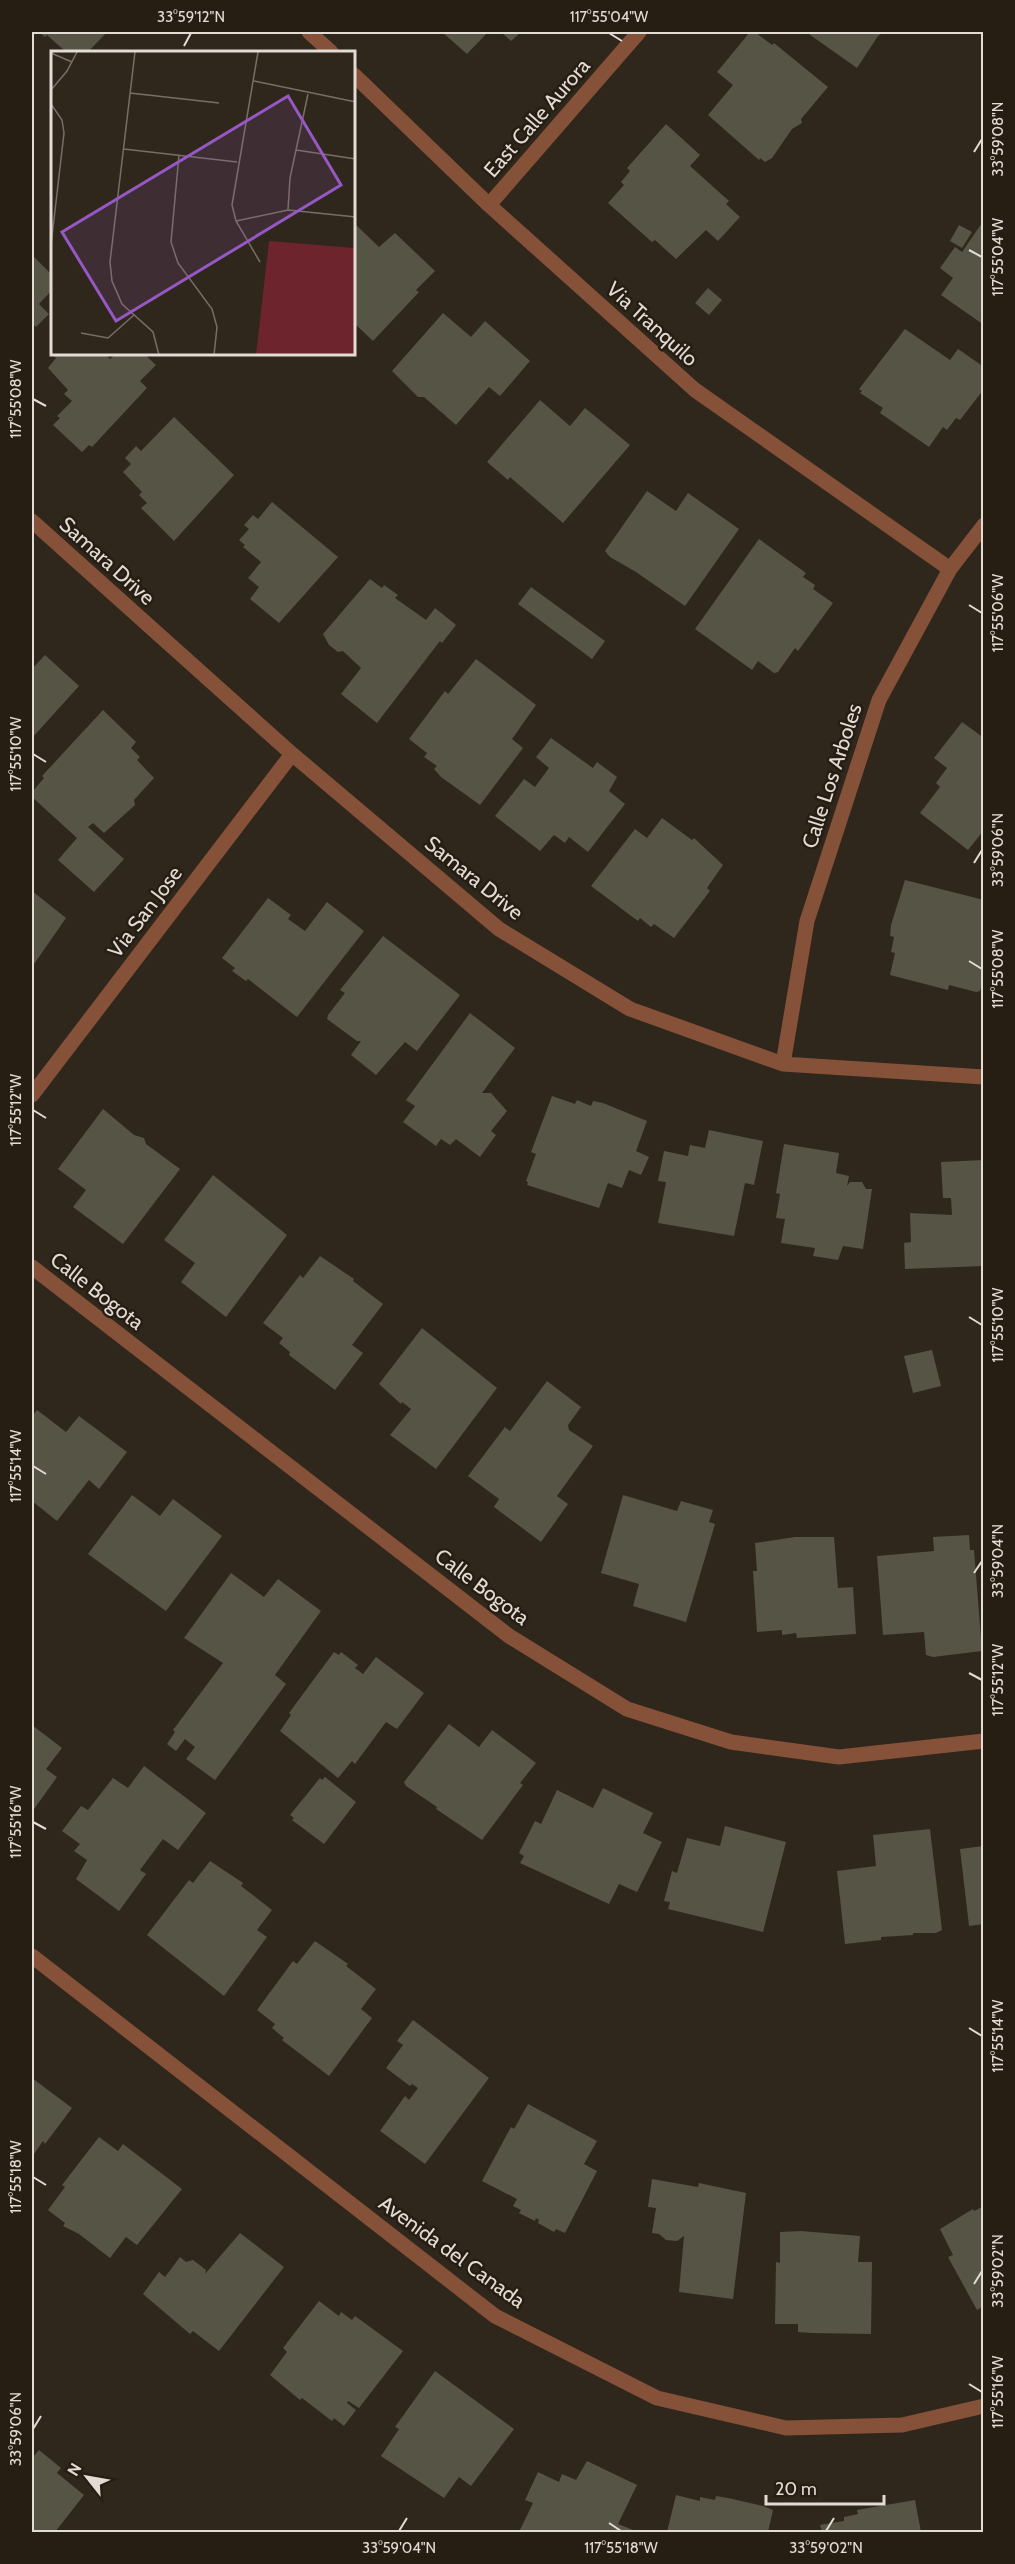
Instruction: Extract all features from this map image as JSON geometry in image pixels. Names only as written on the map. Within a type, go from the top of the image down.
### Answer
[{"type":"street","points":[[309,32],[329,51]]},
{"type":"street","name":"East Calle Aurora","points":[[489,205],[639,32]]},
{"type":"street","name":"Via Tranquilo","points":[[356,77],[489,205],[695,390],[950,569]]},
{"type":"street","name":"Samara Drive","points":[[32,521],[292,754],[500,929],[630,1009],[783,1064],[984,1077]]},
{"type":"street","name":"Calle Los Arboles","points":[[783,1064],[807,921],[879,700],[950,569],[984,525]]},
{"type":"street","name":"Via San Jose","points":[[32,1095],[292,754]]},
{"type":"street","name":"Calle Bogota","points":[[32,1267],[509,1636],[627,1709],[731,1742],[839,1757],[984,1741]]},
{"type":"street","name":"Avenida del Canada","points":[[32,1956],[495,2316],[657,2398],[786,2428],[902,2425],[984,2406]]},
{"type":"building","points":[[39,32],[107,32],[89,51],[65,51],[47,35],[45,37]]},
{"type":"building","points":[[442,32],[488,32],[467,54]]},
{"type":"building","points":[[501,32],[521,32],[511,41]]},
{"type":"building","points":[[750,32],[755,32],[772,45],[774,43],[828,87],[801,119],[802,123],[792,129],[772,158],[765,162],[760,158],[759,160],[708,115],[733,85],[717,72]]},
{"type":"building","points":[[806,32],[884,32],[878,36],[857,68]]},
{"type":"building","points":[[666,124],[700,155],[690,166],[729,201],[726,204],[740,217],[718,241],[706,230],[676,259],[655,240],[652,242],[608,203],[624,185],[621,182],[630,171],[627,168]]},
{"type":"building","points":[[982,223],[984,225],[984,325],[941,295],[953,278],[940,268],[955,247],[962,252]]},
{"type":"building","points":[[356,225],[379,247],[395,233],[435,271],[416,290],[419,292],[373,341],[356,325]]},
{"type":"building","points":[[959,225],[972,232],[962,248],[950,241]]},
{"type":"building","points":[[32,255],[51,274],[51,291],[39,304],[49,314],[36,327],[32,323]]},
{"type":"building","points":[[708,288],[722,300],[709,315],[695,303]]},
{"type":"building","points":[[443,313],[471,337],[485,321],[530,361],[500,396],[489,387],[456,425],[424,397],[418,397],[392,371]]},
{"type":"building","points":[[905,329],[950,360],[958,349],[984,367],[984,389],[960,420],[956,418],[947,430],[943,427],[929,447],[880,413],[883,408],[860,393],[862,391],[859,389]]},
{"type":"building","points":[[54,356],[107,356],[110,359],[114,356],[146,356],[156,365],[140,381],[147,388],[92,447],[89,445],[82,452],[53,425],[60,418],[57,416],[72,401],[64,394],[68,390],[48,368],[56,358]]},
{"type":"building","points":[[540,400],[570,426],[585,408],[630,445],[563,523],[510,477],[508,480],[487,462]]},
{"type":"building","points":[[174,417],[234,475],[174,541],[141,508],[147,503],[139,495],[142,492],[123,472],[131,464],[125,458],[136,446],[141,451]]},
{"type":"building","points":[[647,491],[676,511],[688,493],[739,529],[685,606],[610,557],[605,551]]},
{"type":"building","points":[[272,502],[338,557],[279,623],[250,599],[259,587],[248,578],[261,562],[243,547],[245,545],[239,540],[249,529],[244,525],[253,515],[258,519]]},
{"type":"building","points":[[759,539],[806,573],[803,577],[815,585],[813,589],[833,603],[798,651],[795,648],[778,672],[774,673],[758,661],[752,670],[695,629]]},
{"type":"building","points":[[370,579],[382,588],[384,585],[398,595],[395,598],[426,620],[435,608],[456,625],[442,643],[440,641],[377,723],[341,694],[361,668],[343,651],[338,652],[329,645],[323,634]]},
{"type":"building","points":[[531,587],[605,641],[592,659],[518,604]]},
{"type":"building","points":[[45,655],[79,686],[32,738],[32,669]]},
{"type":"building","points":[[476,659],[536,705],[512,739],[523,748],[480,805],[441,777],[434,769],[437,766],[424,757],[427,753],[409,739],[445,691],[448,694]]},
{"type":"building","points":[[103,710],[136,742],[131,748],[140,757],[137,760],[154,778],[134,800],[135,805],[104,833],[93,823],[88,827],[124,859],[94,892],[58,860],[77,838],[32,797],[32,792],[44,778],[42,776]]},
{"type":"building","points":[[962,722],[984,738],[984,830],[968,850],[920,813],[940,787],[936,783],[947,768],[934,758]]},
{"type":"building","points":[[551,738],[593,768],[597,762],[617,777],[609,791],[625,804],[588,852],[569,837],[565,843],[554,835],[540,851],[495,816],[524,779],[535,787],[549,768],[536,757]]},
{"type":"building","points":[[662,818],[692,840],[694,838],[723,865],[707,888],[710,891],[674,938],[654,924],[651,927],[640,918],[638,921],[591,886],[635,829],[647,838]]},
{"type":"building","points":[[905,880],[984,900],[984,978],[980,991],[949,985],[948,990],[890,975],[895,953],[891,952],[894,937],[890,936],[891,925]]},
{"type":"building","points":[[32,891],[66,918],[32,967]]},
{"type":"building","points":[[268,898],[291,915],[288,919],[305,931],[327,902],[364,931],[297,1017],[248,979],[246,981],[232,971],[235,968],[222,958]]},
{"type":"building","points":[[383,936],[460,995],[417,1051],[405,1042],[376,1075],[351,1055],[361,1041],[357,1041],[327,1019],[345,993],[340,990]]},
{"type":"building","points":[[470,1013],[515,1048],[482,1093],[491,1093],[507,1111],[491,1131],[496,1135],[480,1157],[456,1139],[450,1145],[441,1139],[436,1146],[403,1122],[415,1106],[406,1100]]},
{"type":"building","points":[[552,1096],[575,1104],[577,1100],[591,1106],[593,1101],[603,1103],[647,1121],[636,1151],[649,1157],[641,1175],[629,1170],[622,1188],[608,1183],[599,1208],[527,1185],[526,1181],[536,1154],[531,1152]]},
{"type":"building","points":[[103,1109],[134,1135],[144,1138],[146,1144],[180,1169],[123,1244],[73,1207],[86,1190],[58,1169]]},
{"type":"building","points":[[709,1130],[763,1141],[754,1185],[745,1183],[734,1236],[658,1223],[666,1182],[658,1181],[664,1151],[688,1156],[690,1145],[705,1148]]},
{"type":"building","points":[[784,1144],[839,1153],[836,1173],[849,1176],[847,1186],[850,1182],[862,1182],[866,1189],[872,1189],[863,1249],[843,1246],[838,1260],[813,1256],[815,1248],[781,1243],[785,1219],[776,1218],[780,1194],[776,1193]]},
{"type":"building","points":[[984,1160],[984,1266],[905,1269],[904,1243],[911,1242],[910,1213],[952,1215],[951,1198],[943,1198],[941,1162]]},
{"type":"building","points":[[213,1175],[287,1235],[226,1317],[181,1282],[195,1263],[164,1240]]},
{"type":"building","points":[[320,1256],[354,1279],[353,1281],[383,1304],[352,1345],[363,1353],[335,1390],[289,1355],[290,1352],[279,1343],[283,1338],[263,1323],[300,1275],[303,1278]]},
{"type":"building","points":[[422,1328],[497,1388],[436,1469],[390,1435],[411,1409],[402,1402],[401,1404],[379,1384]]},
{"type":"building","points":[[932,1350],[941,1386],[913,1393],[904,1356]]},
{"type":"building","points":[[547,1381],[581,1407],[568,1425],[569,1430],[593,1446],[557,1496],[568,1504],[541,1542],[494,1507],[499,1499],[468,1476],[505,1427],[510,1431]]},
{"type":"building","points":[[37,1410],[66,1432],[79,1416],[127,1452],[99,1489],[89,1480],[57,1521],[32,1501],[32,1416]]},
{"type":"building","points":[[132,1495],[160,1516],[173,1499],[222,1536],[166,1611],[88,1554]]},
{"type":"building","points":[[623,1495],[677,1511],[681,1501],[713,1510],[709,1522],[715,1524],[686,1622],[633,1606],[639,1584],[601,1573]]},
{"type":"building","points":[[969,1535],[970,1550],[974,1550],[982,1651],[933,1657],[926,1655],[924,1632],[883,1635],[877,1556],[934,1551],[933,1537]]},
{"type":"building","points":[[795,1537],[834,1537],[838,1588],[853,1587],[856,1634],[797,1638],[796,1633],[782,1635],[782,1630],[757,1632],[753,1571],[757,1571],[755,1543]]},
{"type":"building","points":[[231,1573],[264,1597],[278,1579],[321,1611],[275,1675],[286,1684],[215,1780],[186,1759],[195,1747],[185,1739],[176,1751],[167,1744],[175,1732],[173,1730],[223,1663],[184,1638]]},
{"type":"building","points":[[334,1652],[339,1655],[341,1652],[358,1665],[355,1668],[363,1674],[376,1657],[424,1693],[397,1729],[386,1722],[355,1764],[352,1761],[338,1778],[280,1731],[291,1715],[289,1713]]},
{"type":"building","points":[[449,1724],[479,1747],[492,1730],[536,1763],[520,1783],[523,1785],[482,1840],[436,1809],[437,1807],[406,1786],[404,1782]]},
{"type":"building","points":[[32,1725],[62,1748],[46,1769],[57,1777],[32,1812]]},
{"type":"building","points":[[144,1766],[206,1813],[178,1850],[163,1839],[140,1870],[146,1874],[119,1911],[76,1879],[87,1860],[74,1851],[80,1844],[62,1831],[81,1806],[88,1810],[113,1778],[128,1788]]},
{"type":"building","points":[[325,1777],[356,1802],[324,1844],[292,1820],[294,1818],[290,1815],[320,1778],[322,1780]]},
{"type":"building","points":[[603,1788],[653,1813],[643,1833],[662,1842],[637,1892],[619,1884],[609,1904],[520,1863],[524,1856],[519,1853],[535,1821],[541,1824],[557,1790],[593,1808]]},
{"type":"building","points":[[725,1826],[786,1842],[763,1932],[668,1909],[670,1902],[664,1901],[672,1871],[677,1873],[687,1838],[720,1846]]},
{"type":"building","points":[[930,1829],[942,1930],[936,1933],[913,1933],[913,1935],[881,1937],[881,1940],[845,1944],[837,1871],[876,1866],[873,1835]]},
{"type":"building","points":[[984,1846],[984,1924],[969,1926],[960,1849]]},
{"type":"building","points":[[210,1861],[243,1883],[241,1886],[272,1910],[257,1930],[267,1937],[224,1996],[147,1935],[189,1880],[193,1883]]},
{"type":"building","points":[[315,1941],[348,1964],[346,1966],[376,1989],[361,2009],[372,2018],[329,2076],[282,2040],[284,2038],[272,2028],[275,2024],[257,2010],[293,1961],[297,1964]]},
{"type":"building","points":[[413,2020],[489,2078],[425,2164],[380,2131],[405,2096],[409,2100],[418,2088],[412,2084],[410,2086],[386,2068],[403,2045],[397,2041]]},
{"type":"building","points":[[32,2078],[72,2108],[45,2144],[43,2141],[32,2157]]},
{"type":"building","points":[[528,2104],[597,2141],[584,2164],[597,2171],[565,2233],[556,2229],[554,2232],[538,2223],[539,2220],[536,2218],[535,2221],[519,2213],[521,2210],[513,2206],[517,2199],[482,2181],[511,2127],[514,2129]]},
{"type":"building","points":[[99,2137],[118,2151],[123,2144],[182,2189],[137,2245],[126,2237],[110,2258],[79,2234],[63,2226],[65,2223],[48,2210],[65,2187],[62,2185]]},
{"type":"building","points":[[652,2179],[698,2187],[699,2183],[746,2193],[733,2299],[679,2292],[684,2236],[677,2241],[666,2240],[659,2234],[652,2233],[656,2208],[648,2207]]},
{"type":"building","points":[[984,2206],[984,2306],[977,2310],[948,2257],[953,2255],[940,2229],[973,2209],[974,2211]]},
{"type":"building","points":[[801,2231],[860,2236],[858,2262],[872,2262],[871,2334],[798,2332],[798,2324],[775,2324],[776,2262],[780,2263],[780,2232]]},
{"type":"building","points":[[240,2233],[284,2267],[219,2351],[193,2331],[190,2334],[143,2294],[159,2272],[165,2277],[180,2257],[186,2262],[193,2260],[206,2270],[205,2274]]},
{"type":"building","points":[[319,2301],[339,2316],[341,2312],[352,2320],[355,2316],[403,2351],[359,2408],[348,2401],[347,2403],[356,2410],[344,2426],[334,2418],[332,2421],[302,2398],[300,2400],[270,2375],[287,2352],[283,2348]]},
{"type":"building","points":[[435,2371],[514,2429],[471,2486],[459,2477],[444,2498],[381,2456],[399,2429],[395,2427]]},
{"type":"building","points":[[39,2450],[61,2468],[57,2473],[84,2495],[55,2532],[32,2532],[32,2455],[33,2457]]},
{"type":"building","points":[[587,2461],[637,2485],[618,2524],[638,2532],[519,2532],[533,2503],[525,2500],[538,2472],[559,2482],[562,2474],[576,2480]]},
{"type":"building","points":[[676,2495],[700,2501],[700,2497],[715,2500],[716,2496],[773,2510],[768,2532],[667,2532]]},
{"type":"building","points":[[915,2500],[921,2532],[822,2532],[820,2525],[844,2521],[844,2517],[858,2514],[857,2510]]}]
